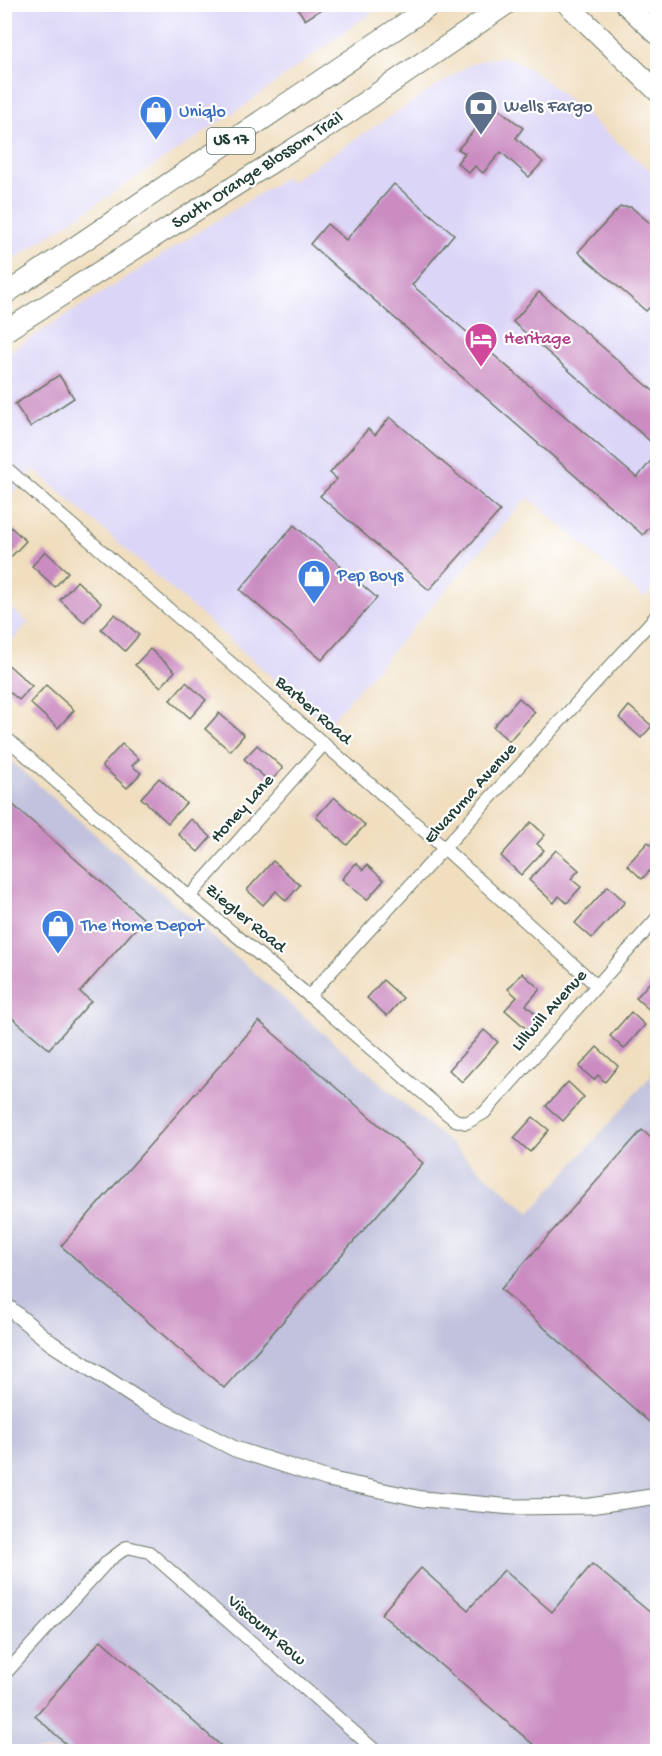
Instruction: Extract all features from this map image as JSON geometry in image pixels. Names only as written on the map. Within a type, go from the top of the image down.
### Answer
[{"type":"main road","name":"US 17","points":[[4,294],[433,4]]},
{"type":"main road","name":"South Orange Blossom Trail","points":[[4,332],[337,121],[507,4]]},
{"type":"main road","points":[[567,4],[657,92]]},
{"type":"main road","points":[[625,4],[657,35]]},
{"type":"street","name":"Barber Road","points":[[4,466],[445,849],[596,986]]},
{"type":"street","name":"Elvaruma Avenue","points":[[309,996],[657,614]]},
{"type":"street","name":"Ziegler Road","points":[[4,736],[189,897],[446,1113],[455,1120],[466,1123]]},
{"type":"street","name":"Honey Lane","points":[[189,897],[324,744]]},
{"type":"street","name":"Lillwill Avenue","points":[[466,1123],[484,1113],[657,917]]},
{"type":"street","points":[[4,1304],[51,1343],[139,1400],[235,1449],[328,1479],[422,1499],[513,1507],[590,1506],[657,1496]]},
{"type":"street","name":"Viscount Row","points":[[4,1675],[108,1561],[127,1547],[149,1552],[376,1752]]},
{"type":"shaded area","points":[[5,5],[382,5],[244,106],[5,265]]},
{"type":"shaded area","points":[[501,57],[515,60],[544,79],[657,176],[658,583],[644,598],[528,497],[327,725],[34,469],[5,502],[5,354],[286,177],[290,182],[469,65]]},
{"type":"shaded area","points":[[5,602],[28,623],[5,649]]},
{"type":"shaded area","points":[[4,755],[530,1213],[657,1069],[657,1751],[5,1751]]},
{"type":"building","points":[[295,4],[323,4],[325,7],[305,20]]},
{"type":"building","points":[[495,106],[523,128],[516,138],[543,162],[529,177],[501,152],[483,173],[475,166],[469,173],[457,163],[465,153],[458,149]]},
{"type":"building","name":"Heritage","points":[[394,184],[454,234],[412,285],[637,478],[658,452],[658,518],[643,535],[310,244],[327,224],[346,240]]},
{"type":"building","points":[[620,207],[631,207],[658,230],[658,299],[646,311],[578,252]]},
{"type":"building","name":"Heritage","points":[[539,292],[658,395],[658,448],[513,322]]},
{"type":"building","points":[[59,375],[74,398],[30,427],[15,404]]},
{"type":"building","points":[[390,417],[500,511],[429,590],[320,496],[337,479],[330,473],[368,429],[375,435]]},
{"type":"building","points":[[4,521],[26,541],[7,561],[4,559]]},
{"type":"building","points":[[294,525],[377,598],[322,660],[240,590]]},
{"type":"building","points":[[45,551],[68,572],[55,587],[32,566]]},
{"type":"building","points":[[77,581],[101,603],[84,622],[60,600]]},
{"type":"building","points":[[115,614],[139,635],[125,651],[101,629]]},
{"type":"building","points":[[150,649],[175,671],[161,687],[135,665]]},
{"type":"building","points":[[4,661],[32,686],[19,700],[4,687]]},
{"type":"building","points":[[186,682],[206,700],[190,718],[170,700]]},
{"type":"building","points":[[46,685],[74,710],[58,728],[30,703]]},
{"type":"building","points":[[519,698],[535,712],[509,741],[493,727]]},
{"type":"building","points":[[629,706],[652,726],[641,738],[619,718]]},
{"type":"building","points":[[219,713],[244,735],[230,751],[205,729]]},
{"type":"building","points":[[122,744],[139,759],[132,766],[141,773],[127,788],[102,766]]},
{"type":"building","points":[[257,745],[283,768],[270,782],[244,759]]},
{"type":"building","points":[[159,778],[186,803],[168,823],[141,798]]},
{"type":"building","name":"The Home Depot","points":[[4,797],[144,919],[80,992],[91,1001],[49,1049],[4,1011]]},
{"type":"building","points":[[334,797],[365,825],[347,845],[316,817]]},
{"type":"building","points":[[191,819],[211,837],[198,852],[178,834]]},
{"type":"building","points":[[531,822],[545,835],[537,844],[544,850],[521,875],[501,856]]},
{"type":"building","points":[[648,842],[658,851],[658,862],[642,879],[627,865]]},
{"type":"building","points":[[556,850],[579,870],[571,879],[581,887],[567,903],[559,896],[554,903],[529,880]]},
{"type":"building","points":[[273,861],[300,885],[286,901],[276,891],[263,905],[247,890]]},
{"type":"building","points":[[356,863],[363,870],[367,865],[384,880],[367,900],[342,879]]},
{"type":"building","points":[[608,886],[625,902],[592,938],[575,923]]},
{"type":"building","points":[[522,973],[540,989],[526,1005],[541,1019],[530,1032],[505,1010],[517,997],[508,989]]},
{"type":"building","points":[[658,973],[658,1010],[654,1014],[636,998]]},
{"type":"building","points":[[383,980],[403,998],[387,1016],[367,998]]},
{"type":"building","points":[[631,1012],[645,1025],[624,1049],[610,1036]]},
{"type":"building","points":[[259,1021],[423,1163],[224,1388],[61,1246]]},
{"type":"building","points":[[484,1030],[498,1042],[462,1082],[449,1070]]},
{"type":"building","points":[[597,1047],[618,1066],[605,1082],[598,1075],[594,1080],[579,1067]]},
{"type":"building","points":[[568,1082],[584,1097],[563,1121],[546,1106]]},
{"type":"building","points":[[533,1117],[549,1130],[530,1152],[514,1138]]},
{"type":"building","points":[[642,1130],[658,1144],[658,1411],[649,1422],[501,1289]]},
{"type":"building","points":[[592,1564],[658,1619],[658,1752],[542,1752],[381,1614],[421,1568],[468,1610],[504,1570],[552,1612]]},
{"type":"building","points":[[101,1640],[228,1752],[75,1752],[35,1716]]},
{"type":"place","name":"Wells Fargo","points":[[481,136]]},
{"type":"place","name":"Uniqlo","points":[[156,141]]},
{"type":"place","name":"Heritage","points":[[481,368]]},
{"type":"place","name":"Pep Boys","points":[[314,605]]},
{"type":"place","name":"The Home Depot","points":[[58,955]]}]
